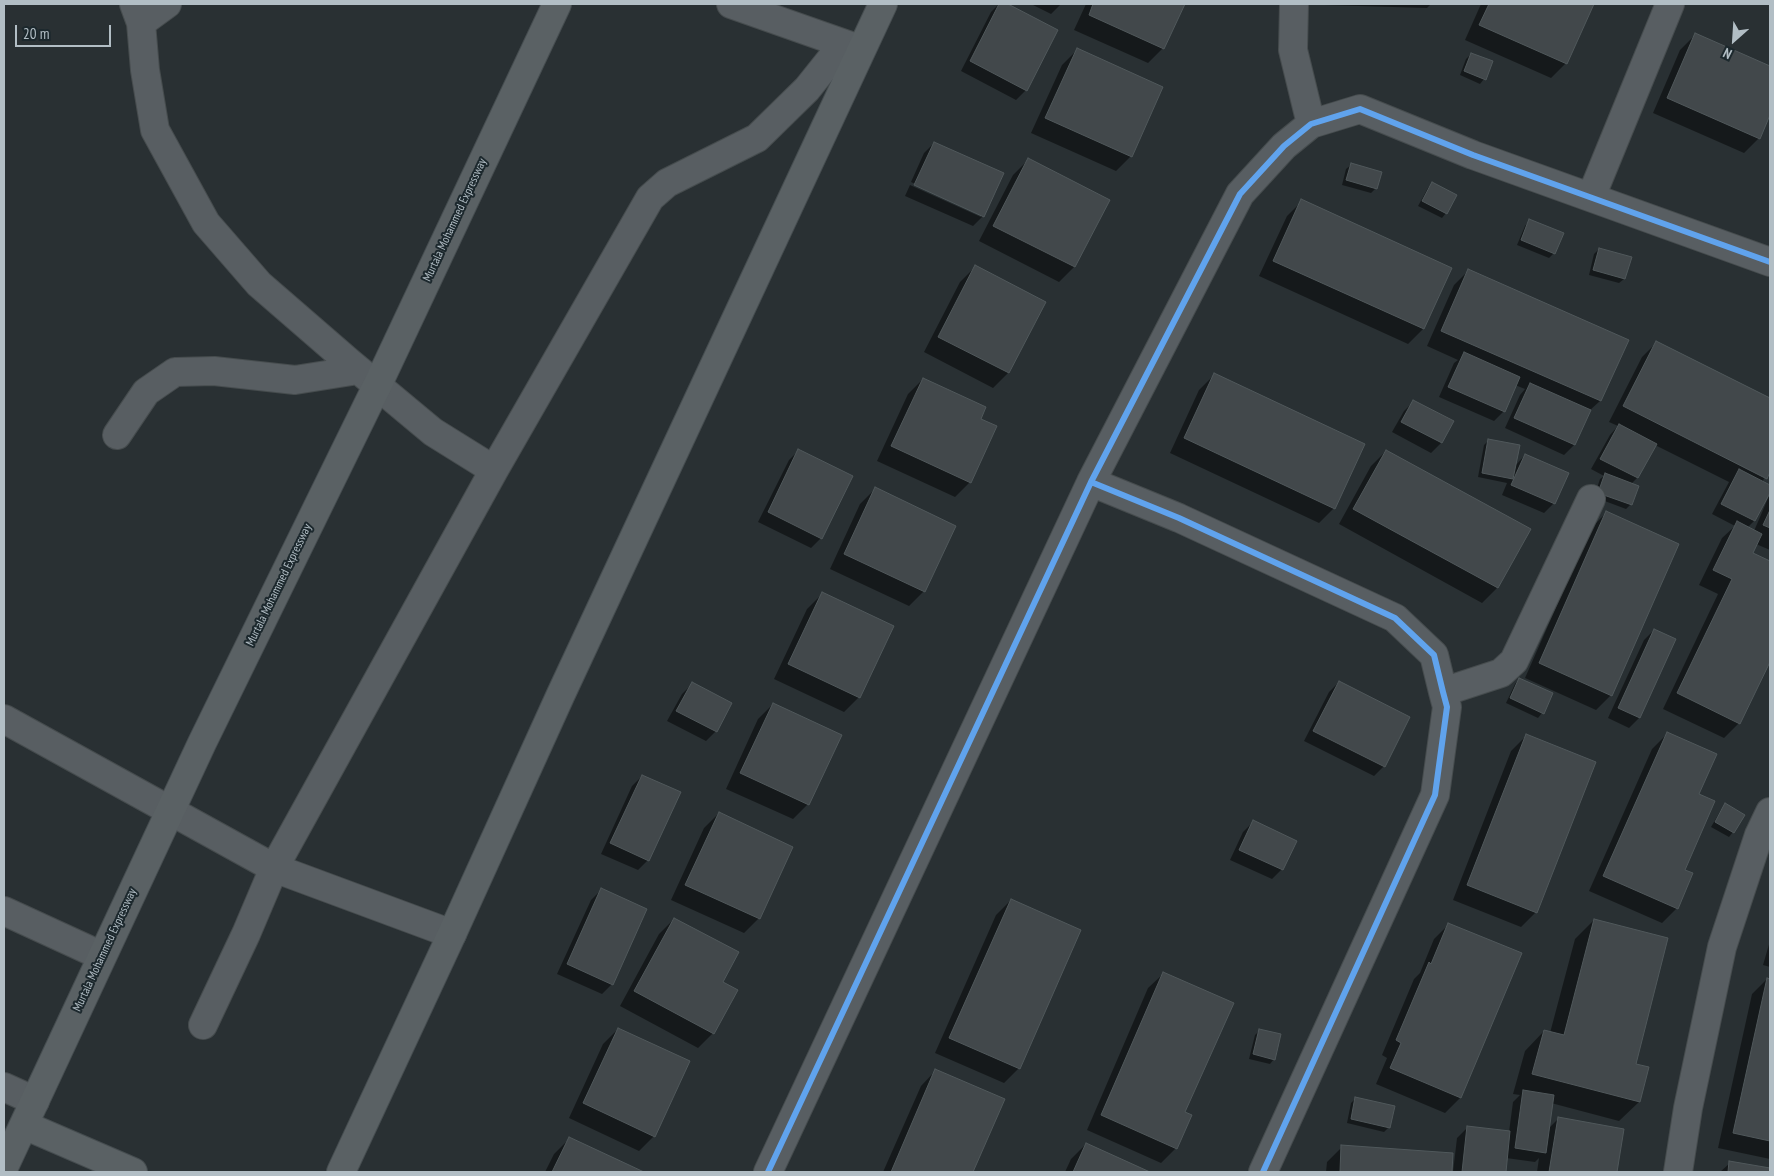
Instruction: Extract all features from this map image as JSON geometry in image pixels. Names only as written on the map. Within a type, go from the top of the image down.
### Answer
[{"type":"main road","name":"Murtala Mohammed Expressway","points":[[4,1167],[368,378],[557,4]]},
{"type":"main road","points":[[341,1172],[452,934],[852,47],[883,4]]},
{"type":"main road","points":[[29,1113],[134,1172]]},
{"type":"street","points":[[167,4],[137,13],[155,130],[206,223],[259,284],[368,378],[433,432],[494,470]]},
{"type":"street","points":[[1294,4],[1292,50],[1311,124]]},
{"type":"street","points":[[1591,197],[1670,4]]},
{"type":"street","points":[[203,1024],[246,934],[274,868],[494,470],[650,198],[667,183],[757,138],[852,47],[742,5]]},
{"type":"street","points":[[768,1172],[1091,482],[1240,194],[1284,146],[1311,124],[1360,109],[1473,155],[1770,262]]},
{"type":"street","points":[[117,435],[146,392],[175,372],[214,371],[294,380],[368,378]]},
{"type":"street","points":[[1091,482],[1179,518],[1395,618],[1434,655],[1447,707],[1435,795],[1263,1172]]},
{"type":"street","points":[[1443,692],[1501,673],[1514,661],[1590,498]]},
{"type":"street","points":[[4,720],[274,868],[452,934]]},
{"type":"street","points":[[1678,1172],[1688,1108],[1722,947],[1759,835],[1770,812]]},
{"type":"street","points":[[4,911],[102,956]]},
{"type":"street","points":[[4,1088],[29,1113]]},
{"type":"building","points":[[999,4],[1008,4],[1058,30],[1027,91],[970,61]]},
{"type":"building","points":[[1093,4],[1185,4],[1164,49],[1089,15]]},
{"type":"building","points":[[1489,4],[1594,4],[1567,64],[1479,25]]},
{"type":"building","points":[[1695,33],[1770,66],[1770,115],[1760,139],[1667,98]]},
{"type":"building","points":[[1077,48],[1163,87],[1132,157],[1045,118]]},
{"type":"building","points":[[1471,53],[1493,61],[1486,80],[1464,71]]},
{"type":"building","points":[[934,142],[1004,173],[984,217],[914,185]]},
{"type":"building","points":[[1028,158],[1110,200],[1075,267],[993,226]]},
{"type":"building","points":[[1351,163],[1382,172],[1377,189],[1346,180]]},
{"type":"building","points":[[1432,182],[1457,195],[1447,214],[1422,201]]},
{"type":"building","points":[[1301,199],[1452,268],[1424,329],[1273,261]]},
{"type":"building","points":[[1529,219],[1564,233],[1555,254],[1521,240]]},
{"type":"building","points":[[1599,248],[1632,257],[1625,279],[1593,270]]},
{"type":"building","points":[[975,265],[1046,302],[1009,373],[938,337]]},
{"type":"building","points":[[1468,269],[1629,340],[1601,401],[1441,331]]},
{"type":"building","points":[[1656,341],[1770,398],[1770,472],[1767,479],[1623,406]]},
{"type":"building","points":[[1464,352],[1520,377],[1505,412],[1448,387]]},
{"type":"building","points":[[1214,373],[1365,444],[1335,509],[1184,438]]},
{"type":"building","points":[[923,378],[986,407],[981,419],[997,426],[971,483],[891,446]]},
{"type":"building","points":[[1530,383],[1591,410],[1575,445],[1514,418]]},
{"type":"building","points":[[1413,400],[1454,421],[1442,443],[1401,422]]},
{"type":"building","points":[[1619,424],[1657,444],[1638,478],[1600,459]]},
{"type":"building","points":[[1488,439],[1520,445],[1513,479],[1482,473]]},
{"type":"building","points":[[798,449],[853,476],[822,539],[768,512]]},
{"type":"building","points":[[1386,450],[1531,529],[1498,588],[1353,509]]},
{"type":"building","points":[[1525,454],[1569,473],[1555,504],[1511,485]]},
{"type":"building","points":[[1739,469],[1770,485],[1770,493],[1755,521],[1721,504]]},
{"type":"building","points":[[1605,473],[1639,486],[1632,505],[1598,493]]},
{"type":"building","points":[[875,487],[956,526],[925,592],[844,554]]},
{"type":"building","points":[[1770,510],[1770,528],[1763,525]]},
{"type":"building","points":[[1606,511],[1679,544],[1612,696],[1539,663]]},
{"type":"building","points":[[1737,521],[1762,534],[1753,553],[1770,561],[1770,662],[1740,724],[1677,693],[1732,579],[1713,570]]},
{"type":"building","points":[[822,592],[894,626],[860,698],[788,664]]},
{"type":"building","points":[[1654,629],[1676,639],[1640,718],[1618,708]]},
{"type":"building","points":[[1519,678],[1553,693],[1544,714],[1510,698]]},
{"type":"building","points":[[1339,681],[1410,717],[1385,767],[1313,731]]},
{"type":"building","points":[[692,682],[732,703],[717,732],[676,711]]},
{"type":"building","points":[[773,703],[842,735],[809,805],[740,773]]},
{"type":"building","points":[[1667,732],[1717,754],[1699,794],[1715,801],[1685,870],[1693,873],[1678,909],[1603,876]]},
{"type":"building","points":[[1526,734],[1596,762],[1537,913],[1467,885]]},
{"type":"building","points":[[642,775],[681,792],[649,861],[610,843]]},
{"type":"building","points":[[1725,803],[1745,815],[1734,833],[1715,822]]},
{"type":"building","points":[[719,812],[793,847],[760,919],[685,885]]},
{"type":"building","points":[[1253,820],[1297,841],[1283,870],[1239,850]]},
{"type":"building","points":[[601,888],[647,909],[613,985],[567,964]]},
{"type":"building","points":[[1011,899],[1081,930],[1020,1069],[949,1038]]},
{"type":"building","points":[[674,918],[739,952],[723,982],[738,990],[714,1034],[634,991]]},
{"type":"building","points":[[1594,919],[1668,938],[1636,1064],[1649,1067],[1640,1102],[1532,1074],[1544,1030],[1564,1035]]},
{"type":"building","points":[[1448,923],[1522,953],[1461,1098],[1390,1068],[1401,1043],[1396,1040],[1429,962],[1431,964]]},
{"type":"building","points":[[1163,972],[1234,1003],[1185,1112],[1192,1115],[1177,1149],[1101,1115]]},
{"type":"building","points":[[1767,978],[1770,979],[1770,1141],[1733,1133]]},
{"type":"building","points":[[618,1028],[690,1061],[655,1137],[583,1103]]},
{"type":"building","points":[[1259,1029],[1281,1034],[1275,1060],[1253,1054]]},
{"type":"building","points":[[935,1069],[1005,1099],[973,1172],[891,1172]]},
{"type":"building","points":[[1523,1090],[1554,1095],[1546,1153],[1515,1148]]},
{"type":"building","points":[[1355,1097],[1395,1106],[1390,1128],[1351,1119]]},
{"type":"building","points":[[1558,1117],[1624,1129],[1617,1172],[1549,1172]]},
{"type":"building","points":[[1467,1126],[1510,1131],[1506,1172],[1462,1172]]},
{"type":"building","points":[[569,1137],[644,1172],[552,1172]]},
{"type":"building","points":[[1086,1143],[1150,1172],[1073,1172]]},
{"type":"building","points":[[1341,1145],[1453,1153],[1452,1172],[1340,1172]]},
{"type":"building","points":[[1729,1161],[1770,1168],[1770,1172],[1728,1172]]},
{"type":"cycle path","points":[[768,1172],[1091,482],[1240,194],[1284,146],[1311,124],[1360,109],[1473,155],[1770,262]]},
{"type":"cycle path","points":[[1091,482],[1179,518],[1395,618],[1434,655],[1447,707],[1435,795],[1263,1172]]}]
